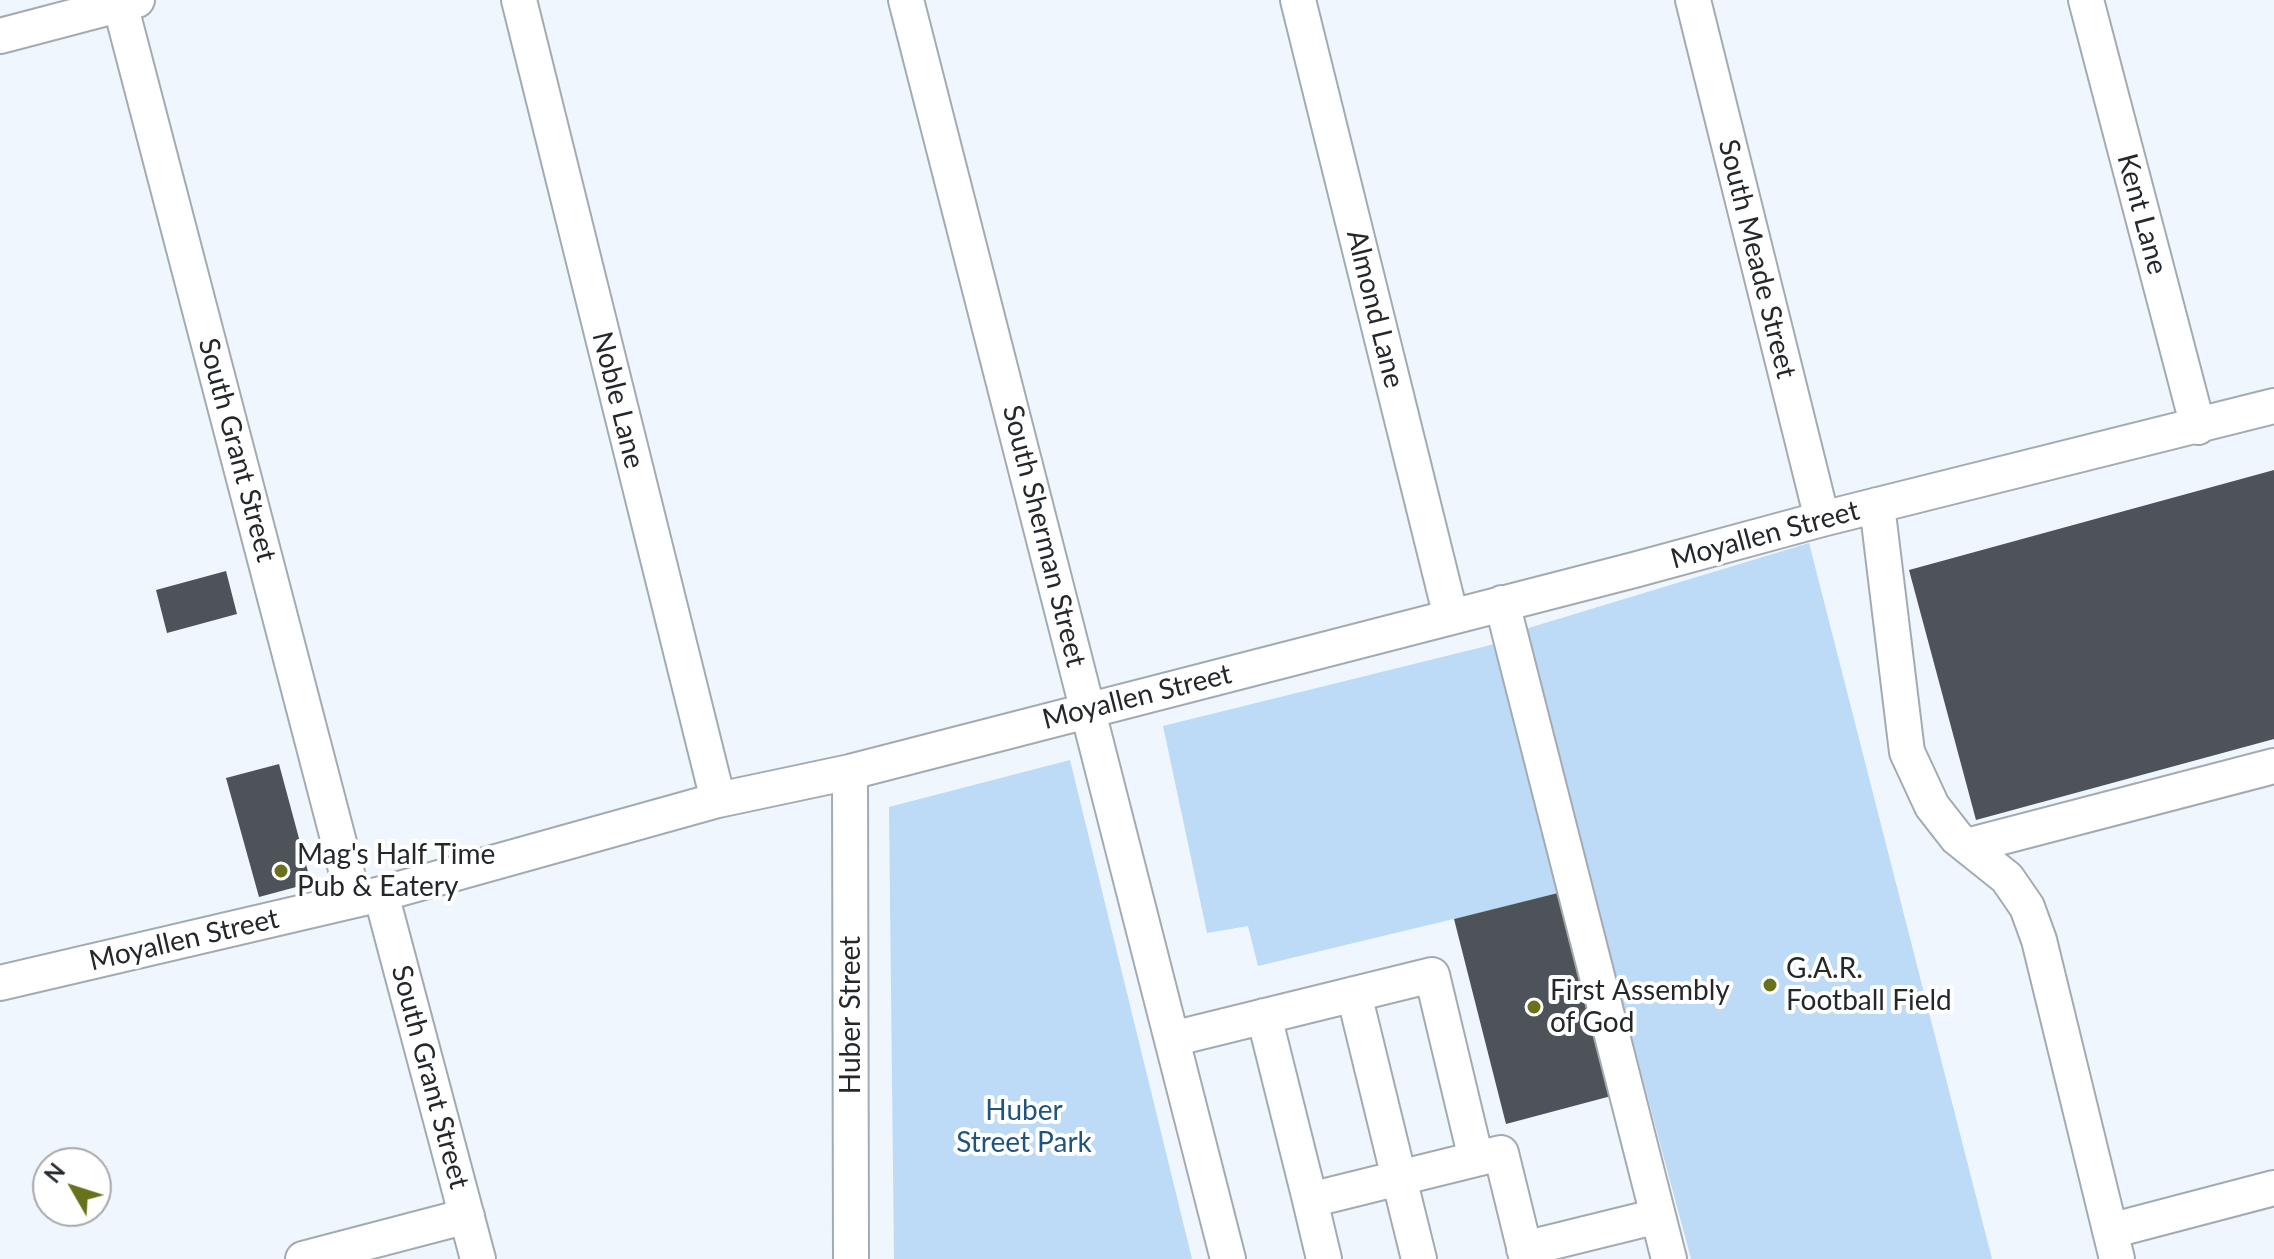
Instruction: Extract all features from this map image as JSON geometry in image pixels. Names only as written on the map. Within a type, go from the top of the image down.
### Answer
[{"type":"street","name":"Noble Lane","points":[[519,0],[718,800]]},
{"type":"street","name":"South Sherman Street","points":[[906,0],[1228,1259]]},
{"type":"street","name":"Almond Lane","points":[[1298,0],[1451,617]]},
{"type":"street","name":"South Meade Street","points":[[1693,0],[1822,519]]},
{"type":"street","name":"Kent Lane","points":[[2086,0],[2198,427]]},
{"type":"street","points":[[0,36],[126,1]]},
{"type":"street","name":"South Grant Street","points":[[126,1],[368,897],[478,1259]]},
{"type":"street","name":"Moyallen Street","points":[[0,983],[368,897],[718,800],[850,772],[1822,519],[2274,406]]},
{"type":"street","points":[[1877,505],[1907,752],[1932,806],[1967,846],[2007,878],[2027,907],[2039,940],[2113,1245],[2274,1188]]},
{"type":"street","points":[[1502,603],[1669,1259]]},
{"type":"street","points":[[1967,846],[2274,766]]},
{"type":"street","name":"Huber Street","points":[[850,772],[851,1259]]},
{"type":"street","points":[[1172,1039],[1432,975],[1476,1159]]},
{"type":"street","points":[[1354,994],[1419,1259]]},
{"type":"street","points":[[1264,1016],[1324,1259]]},
{"type":"street","points":[[1310,1200],[1501,1153],[1526,1254],[1658,1216]]},
{"type":"street","points":[[303,1259],[467,1216]]},
{"type":"green space","name":"G.A.R. Football Field","points":[[1809,543],[1992,1259],[1691,1259],[1591,886],[1258,966],[1248,926],[1207,933],[1163,726],[1523,637],[1522,630]]},
{"type":"green space","name":"Huber Street Park","points":[[1070,760],[1192,1259],[894,1259],[889,807]]},
{"type":"building","points":[[2274,470],[2274,739],[1976,820],[1909,570]]},
{"type":"building","points":[[226,571],[237,614],[167,633],[156,590]]},
{"type":"building","points":[[279,764],[311,883],[259,897],[226,778]]},
{"type":"building","name":"First Assembly of God","points":[[1562,892],[1615,1095],[1506,1124],[1454,919]]},
{"type":"place","name":"Mag's Half Time Pub & Eatery","points":[[281,871]]},
{"type":"place","name":"G.A.R. Football Field","points":[[1770,985]]},
{"type":"place","name":"First Assembly of God","points":[[1534,1007]]}]
